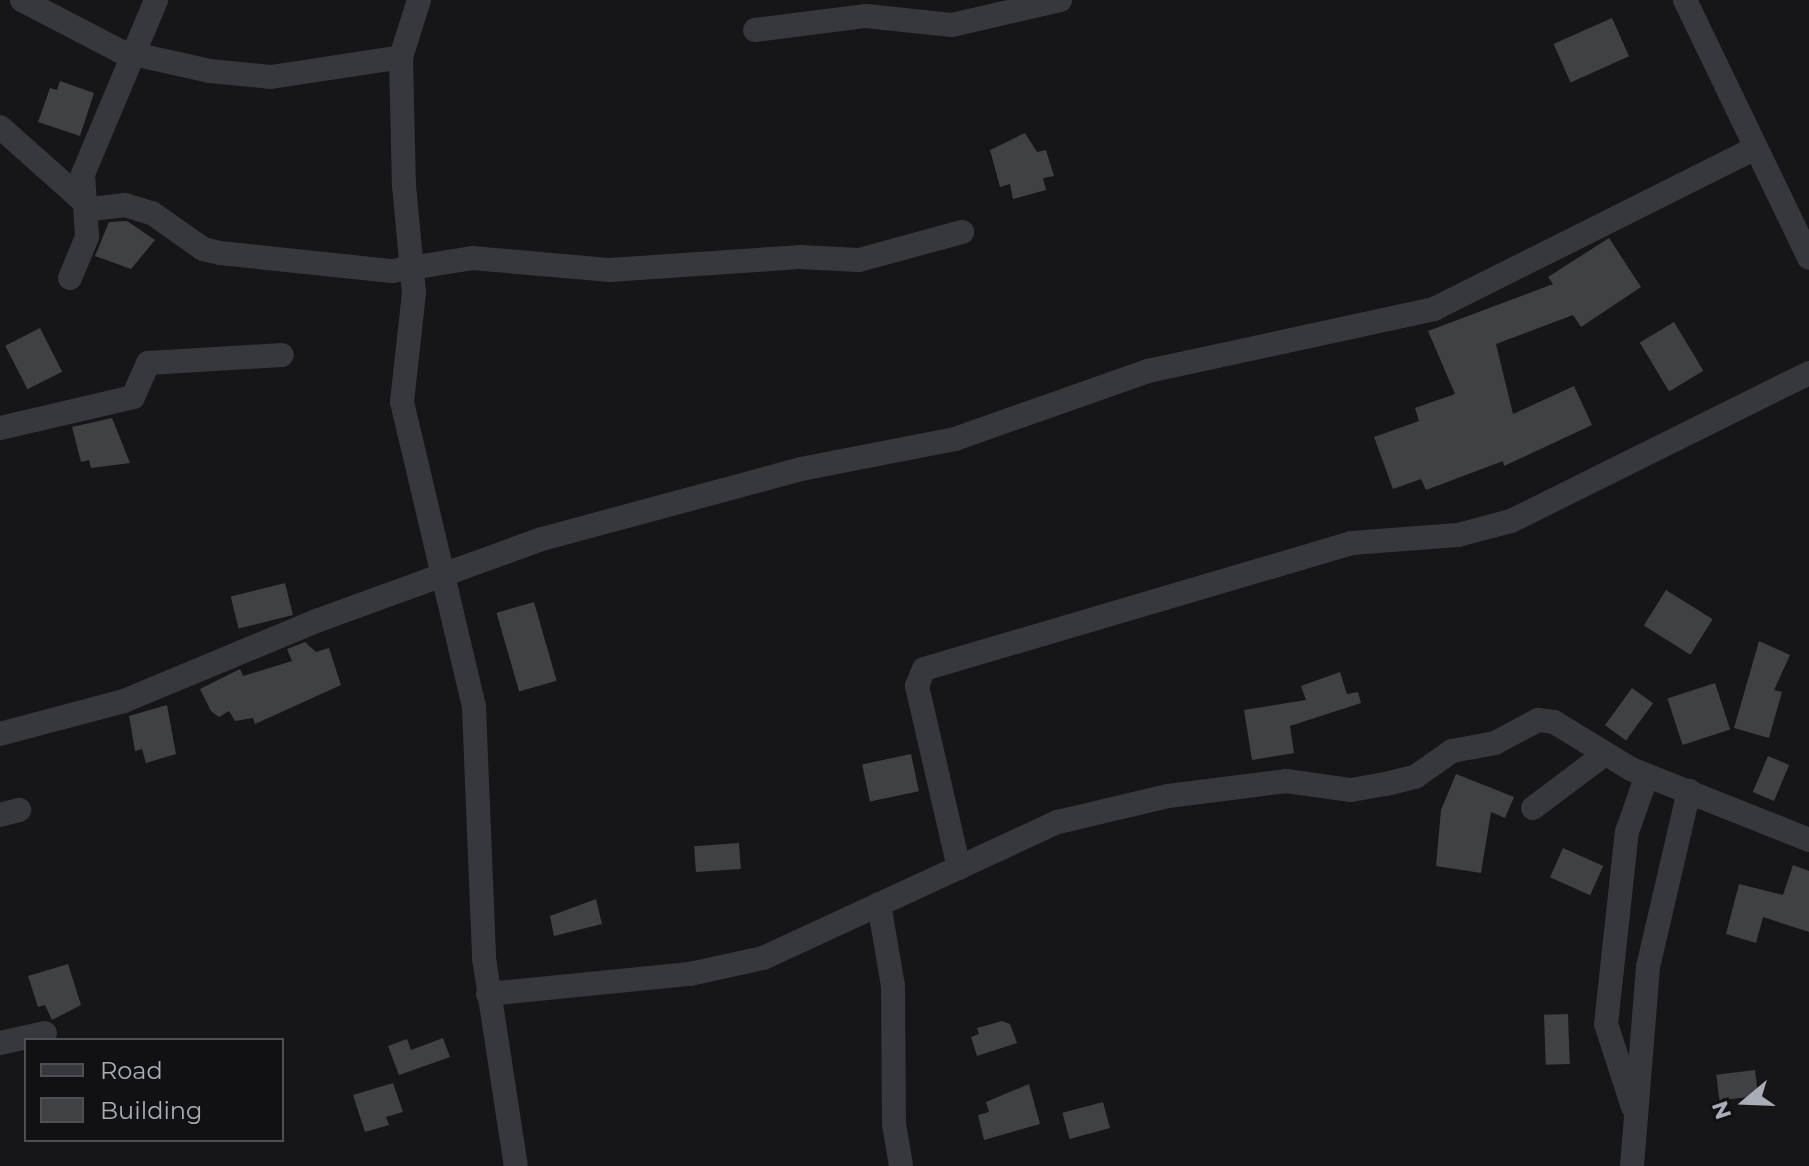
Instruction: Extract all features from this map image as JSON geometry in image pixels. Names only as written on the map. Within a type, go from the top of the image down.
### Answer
[{"type":"street","points":[[22,0],[132,54],[271,77],[401,57]]},
{"type":"street","points":[[70,278],[87,237],[80,200],[83,174],[156,0]]},
{"type":"street","points":[[419,0],[401,57],[404,185],[413,268],[402,402],[474,707],[488,994],[516,1166]]},
{"type":"street","points":[[755,30],[866,16],[952,25],[1060,0]]},
{"type":"street","points":[[1685,0],[1809,258]]},
{"type":"street","points":[[0,127],[80,200],[100,212],[125,205],[152,213],[203,249],[220,253],[392,271],[472,258],[578,270],[799,257],[859,260],[962,232]]},
{"type":"street","points":[[0,734],[124,701],[319,620],[625,515],[801,469],[955,439],[1148,371],[1434,309],[1755,148]]},
{"type":"street","points":[[0,428],[133,397],[148,363],[282,355]]},
{"type":"street","points":[[959,868],[917,686],[924,669],[1352,543],[1458,535],[1511,521],[1809,373]]},
{"type":"street","points":[[488,994],[716,970],[763,958],[1050,825],[1168,796],[1286,781],[1351,790],[1415,777],[1452,751],[1495,743],[1538,720],[1554,722],[1605,754],[1647,775],[1809,840]]},
{"type":"street","points":[[1533,808],[1605,754]]},
{"type":"street","points":[[1636,1113],[1606,1024],[1627,832],[1647,775]]},
{"type":"street","points":[[1632,1166],[1656,913],[1689,791]]},
{"type":"street","points":[[879,904],[893,986],[894,1124],[901,1166]]},
{"type":"street","points":[[0,1043],[45,1033]]},
{"type":"building","points":[[1612,18],[1629,56],[1571,82],[1554,44]]},
{"type":"building","points":[[60,81],[94,93],[80,136],[38,122],[50,88],[57,90]]},
{"type":"building","points":[[1025,133],[1037,152],[1046,150],[1054,176],[1043,178],[1046,190],[1013,199],[1010,184],[1000,187],[990,150]]},
{"type":"building","points":[[127,221],[155,240],[131,269],[95,256],[109,222]]},
{"type":"building","points":[[1609,238],[1641,287],[1581,327],[1573,315],[1496,344],[1513,414],[1574,386],[1592,425],[1504,466],[1503,461],[1426,490],[1421,479],[1393,489],[1374,437],[1419,421],[1415,408],[1455,394],[1428,331],[1553,284],[1548,277]]},
{"type":"building","points":[[1674,322],[1703,371],[1669,391],[1640,343]]},
{"type":"building","points":[[40,328],[62,372],[27,389],[5,346]]},
{"type":"building","points":[[112,418],[130,463],[91,468],[89,460],[81,462],[72,427]]},
{"type":"building","points":[[285,583],[293,615],[239,629],[231,597]]},
{"type":"building","points":[[1666,590],[1713,619],[1690,655],[1644,626]]},
{"type":"building","points":[[534,602],[557,681],[519,692],[497,613]]},
{"type":"building","points":[[1759,641],[1790,655],[1774,690],[1782,692],[1769,738],[1734,728]]},
{"type":"building","points":[[305,642],[316,652],[329,648],[341,685],[255,724],[253,718],[235,721],[229,711],[219,717],[211,711],[200,689],[240,669],[243,676],[292,661],[287,649]]},
{"type":"building","points":[[1340,672],[1347,694],[1358,692],[1361,703],[1290,726],[1294,753],[1252,760],[1244,710],[1306,700],[1301,686]]},
{"type":"building","points":[[1715,683],[1730,730],[1683,745],[1667,698]]},
{"type":"building","points":[[1632,688],[1653,703],[1626,740],[1605,725]]},
{"type":"building","points":[[167,705],[176,754],[146,763],[142,749],[135,751],[129,716]]},
{"type":"building","points":[[911,754],[919,791],[870,802],[862,764]]},
{"type":"building","points":[[1768,756],[1789,765],[1774,801],[1753,792]]},
{"type":"building","points":[[1456,774],[1514,797],[1505,818],[1491,812],[1481,873],[1436,866],[1441,810]]},
{"type":"building","points":[[739,843],[741,869],[696,872],[694,846]]},
{"type":"building","points":[[1563,848],[1603,866],[1590,895],[1550,877]]},
{"type":"building","points":[[1793,865],[1809,871],[1809,932],[1763,917],[1756,943],[1726,934],[1739,884],[1783,895]]},
{"type":"building","points":[[596,899],[602,924],[554,936],[550,916]]},
{"type":"building","points":[[68,964],[81,1005],[52,1020],[45,1005],[38,1007],[28,976]]},
{"type":"building","points":[[1568,1014],[1570,1064],[1546,1065],[1544,1015]]},
{"type":"building","points":[[1002,1021],[1010,1024],[1017,1043],[977,1056],[971,1037],[979,1034],[977,1028]]},
{"type":"building","points":[[443,1038],[450,1057],[399,1075],[388,1046],[407,1039],[411,1050]]},
{"type":"building","points":[[1755,1070],[1758,1096],[1719,1101],[1716,1075]]},
{"type":"building","points":[[393,1083],[403,1112],[386,1117],[389,1125],[365,1132],[353,1095]]},
{"type":"building","points":[[1029,1084],[1040,1124],[984,1140],[978,1115],[989,1112],[986,1102]]},
{"type":"building","points":[[1103,1102],[1110,1128],[1069,1139],[1062,1113]]}]
